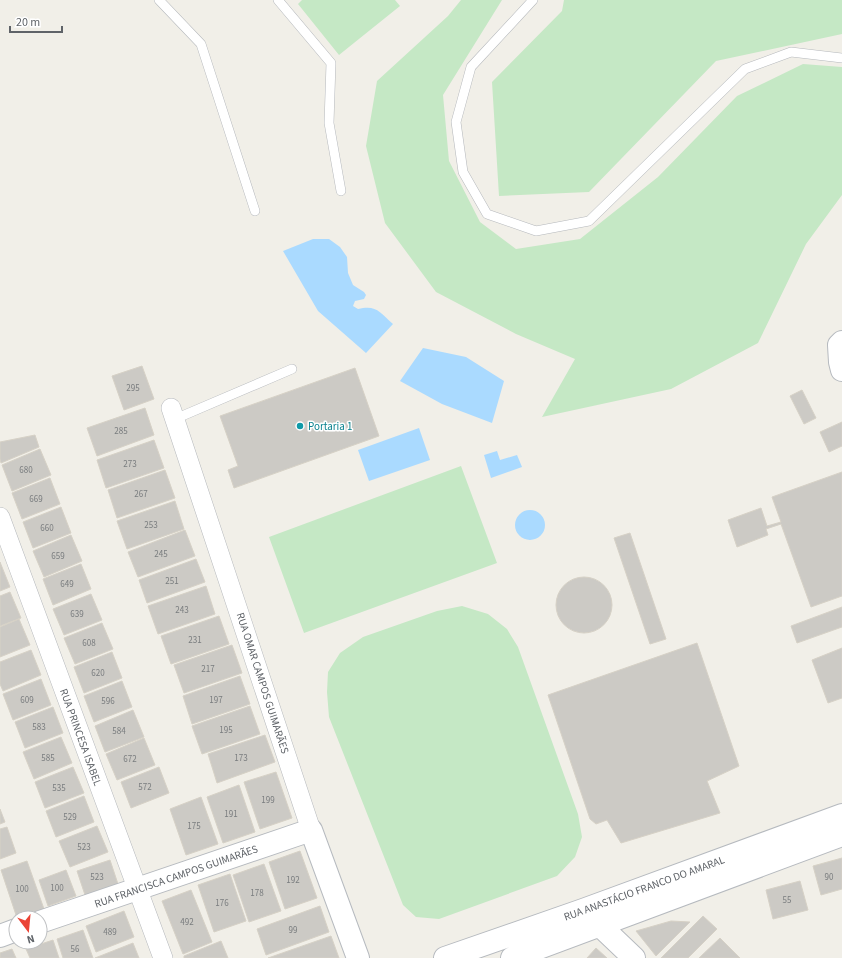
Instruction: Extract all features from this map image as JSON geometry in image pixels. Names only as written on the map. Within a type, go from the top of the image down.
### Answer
[{"type":"street","points":[[842,342],[839,345],[842,370]]},
{"type":"street","name":"RUA OMAR CAMPOS GUIMARÃES","points":[[173,413],[311,830],[358,958]]},
{"type":"street","name":"RUA PRINCESA ISABEL","points":[[0,517],[163,958]]},
{"type":"street","name":"RUA ANASTÁCIO FRANCO DO AMARAL","points":[[445,958],[583,910],[842,815]]},
{"type":"street","name":"RUA FRANCISCA CAMPOS GUIMARÃES","points":[[48,919],[311,830]]},
{"type":"street","name":"RUA ANASTÁCIO FRANCO DO AMARAL","points":[[512,958],[842,835]]},
{"type":"street","points":[[583,910],[634,958]]},
{"type":"lane","points":[[159,0],[201,44],[255,211]]},
{"type":"lane","points":[[278,0],[331,63],[329,123],[341,191]]},
{"type":"lane","points":[[533,0],[471,67],[456,122],[463,172],[487,214],[536,231],[589,221],[744,69],[791,52],[842,58]]},
{"type":"lane","points":[[173,413],[292,369]]},
{"type":"green space","points":[[302,0],[395,0],[400,6],[339,55],[298,4]]},
{"type":"green space","points":[[461,0],[502,0],[443,95],[449,161],[480,222],[516,249],[580,239],[658,177],[737,96],[803,64],[842,67],[842,195],[806,244],[758,343],[671,389],[542,417],[575,359],[516,334],[436,292],[385,223],[366,146],[377,81],[448,16]]},
{"type":"green space","points":[[564,0],[842,0],[842,34],[716,61],[589,192],[499,196],[492,82],[562,11]]},
{"type":"green space","points":[[461,466],[497,563],[304,633],[269,537]]},
{"type":"green space","points":[[462,606],[488,614],[507,629],[518,647],[578,814],[582,837],[575,857],[557,876],[439,919],[416,917],[403,905],[329,717],[327,692],[328,672],[340,653],[363,637],[437,611]]},
{"type":"water","points":[[313,239],[329,239],[340,247],[347,257],[348,273],[353,285],[366,295],[364,299],[355,301],[353,306],[358,309],[370,308],[377,310],[393,324],[366,353],[318,311],[283,251]]},
{"type":"water","points":[[423,348],[466,357],[504,381],[492,423],[442,404],[400,381]]},
{"type":"water","points":[[419,428],[430,460],[369,481],[358,450]]},
{"type":"water","points":[[497,451],[500,460],[517,455],[522,467],[491,478],[484,455]]},
{"type":"water","points":[[530,510],[541,514],[545,525],[541,536],[530,540],[519,536],[515,525],[519,514]]},
{"type":"building","points":[[142,366],[154,399],[124,410],[112,376]]},
{"type":"building","name":"Portaria 1","points":[[355,368],[379,436],[234,488],[228,470],[238,466],[220,416]]},
{"type":"building","points":[[802,390],[816,418],[804,424],[790,396]]},
{"type":"building","points":[[145,408],[154,435],[97,456],[87,428]]},
{"type":"building","points":[[842,422],[842,446],[829,452],[820,432]]},
{"type":"building","points":[[35,435],[39,447],[1,463],[0,442]]},
{"type":"building","points":[[154,440],[164,468],[106,488],[97,460]]},
{"type":"building","points":[[40,449],[51,475],[12,491],[2,465]]},
{"type":"building","points":[[165,470],[175,498],[117,518],[108,490]]},
{"type":"building","points":[[842,472],[842,596],[811,607],[781,524],[766,529],[768,535],[737,547],[728,520],[761,508],[767,526],[781,522],[772,497]]},
{"type":"building","points":[[50,478],[60,504],[22,519],[12,493]]},
{"type":"building","points":[[175,501],[184,529],[127,549],[117,521]]},
{"type":"building","points":[[61,507],[71,533],[33,548],[23,522]]},
{"type":"building","points":[[185,530],[195,556],[138,577],[128,552]]},
{"type":"building","points":[[630,533],[666,639],[650,644],[614,538]]},
{"type":"building","points":[[71,535],[82,561],[44,577],[33,551]]},
{"type":"building","points":[[196,559],[205,582],[147,603],[139,580]]},
{"type":"building","points":[[0,562],[10,587],[0,591]]},
{"type":"building","points":[[81,564],[91,589],[53,605],[43,579]]},
{"type":"building","points":[[584,577],[599,582],[607,590],[612,605],[607,620],[599,628],[584,633],[569,628],[561,620],[556,605],[561,590],[569,582]]},
{"type":"building","points":[[206,586],[215,614],[158,634],[148,606]]},
{"type":"building","points":[[10,592],[21,618],[0,626],[0,596]]},
{"type":"building","points":[[91,594],[102,620],[64,635],[53,609]]},
{"type":"building","points":[[842,607],[842,627],[797,643],[791,626]]},
{"type":"building","points":[[219,616],[229,644],[171,664],[161,636]]},
{"type":"building","points":[[19,619],[30,645],[0,657],[0,627]]},
{"type":"building","points":[[102,623],[113,649],[75,664],[64,638]]},
{"type":"building","points":[[697,643],[739,766],[707,781],[720,813],[621,843],[607,820],[596,824],[590,819],[548,695]]},
{"type":"building","points":[[232,645],[242,673],[184,693],[174,665]]},
{"type":"building","points":[[842,648],[842,698],[828,703],[812,660]]},
{"type":"building","points":[[31,650],[41,675],[3,691],[0,684],[0,662]]},
{"type":"building","points":[[112,652],[122,678],[84,693],[74,667]]},
{"type":"building","points":[[240,676],[250,704],[192,724],[183,696]]},
{"type":"building","points":[[41,679],[51,705],[13,720],[3,694]]},
{"type":"building","points":[[122,681],[132,707],[94,722],[84,696]]},
{"type":"building","points":[[250,706],[260,734],[202,754],[192,726]]},
{"type":"building","points":[[53,707],[63,733],[25,748],[15,722]]},
{"type":"building","points":[[133,710],[144,737],[105,752],[95,726]]},
{"type":"building","points":[[265,735],[275,762],[217,783],[208,754]]},
{"type":"building","points":[[61,737],[72,763],[34,779],[23,752]]},
{"type":"building","points":[[144,738],[155,765],[117,780],[106,754]]},
{"type":"building","points":[[73,767],[84,793],[45,808],[35,782]]},
{"type":"building","points":[[159,767],[169,793],[131,808],[121,782]]},
{"type":"building","points":[[276,772],[292,818],[260,829],[244,782]]},
{"type":"building","points":[[239,785],[255,832],[223,843],[207,797]]},
{"type":"building","points":[[84,796],[94,822],[56,837],[46,811]]},
{"type":"building","points":[[201,797],[218,844],[186,855],[170,809]]},
{"type":"building","points":[[0,809],[5,822],[0,824]]},
{"type":"building","points":[[97,826],[108,852],[70,867],[59,841]]},
{"type":"building","points":[[7,827],[16,853],[0,859],[0,829]]},
{"type":"building","points":[[300,851],[317,898],[285,909],[269,862]]},
{"type":"building","points":[[842,858],[842,889],[821,895],[813,866]]},
{"type":"building","points":[[110,860],[118,884],[85,895],[77,871]]},
{"type":"building","points":[[27,861],[44,909],[14,910],[1,870]]},
{"type":"building","points":[[264,864],[281,911],[249,922],[233,875]]},
{"type":"building","points":[[66,870],[76,896],[48,906],[39,880]]},
{"type":"building","points":[[230,874],[246,921],[214,932],[198,885]]},
{"type":"building","points":[[800,881],[808,910],[773,919],[766,890]]},
{"type":"building","points":[[191,890],[212,942],[183,954],[162,901]]},
{"type":"building","points":[[320,906],[329,932],[266,955],[257,929]]},
{"type":"building","points":[[124,911],[134,937],[96,952],[86,926]]},
{"type":"building","points":[[703,916],[717,929],[688,958],[661,958]]},
{"type":"building","points":[[671,921],[690,922],[656,956],[636,931]]},
{"type":"building","points":[[83,930],[93,958],[63,958],[57,939]]},
{"type":"building","points":[[331,936],[339,958],[268,958]]},
{"type":"building","points":[[720,938],[740,958],[699,958]]},
{"type":"building","points":[[53,940],[59,958],[30,958],[26,950],[48,950],[48,942]]},
{"type":"building","points":[[221,941],[228,958],[184,958],[184,956]]},
{"type":"building","points":[[133,943],[139,958],[95,958]]},
{"type":"building","points":[[596,948],[607,958],[587,958]]},
{"type":"building","points":[[12,950],[16,958],[0,958],[0,953]]},
{"type":"place","name":"Portaria 1","points":[[300,426]]}]
